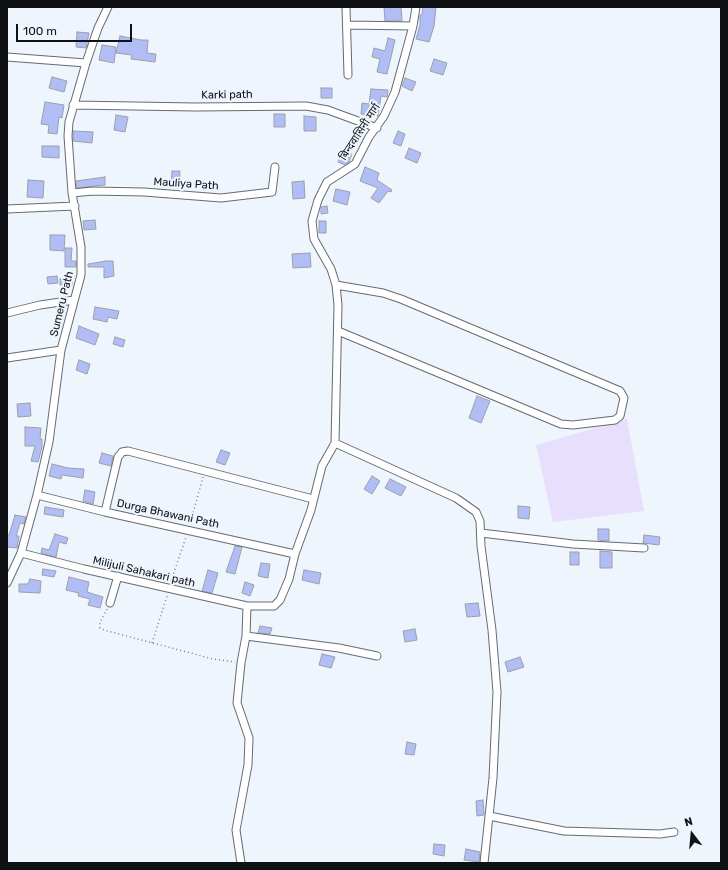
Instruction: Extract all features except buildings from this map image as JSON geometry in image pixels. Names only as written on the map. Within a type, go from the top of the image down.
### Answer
[{"type":"street","name":"Sumeru Path","points":[[7,583],[21,553],[37,495],[49,442],[61,350],[82,268],[81,247],[72,194],[67,145],[69,122],[86,63],[98,28],[108,7]]},
{"type":"street","points":[[346,7],[348,75]]},
{"type":"street","name":"बिन्दवासिनी मार्ग","points":[[335,443],[338,331],[336,285],[331,269],[314,239],[312,221],[318,200],[327,182],[354,164],[377,128],[395,92],[413,26],[416,7]]},
{"type":"street","points":[[346,25],[413,26]]},
{"type":"street","points":[[7,57],[86,63]]},
{"type":"street","name":"Karki path","points":[[73,105],[195,107],[306,106],[328,110],[377,128]]},
{"type":"street","name":"Mauliya Path","points":[[72,194],[93,191],[144,192],[221,198],[265,193],[272,192],[275,167]]},
{"type":"street","points":[[7,209],[75,206]]},
{"type":"street","points":[[336,285],[383,293],[401,299],[620,391],[624,398],[620,416],[615,420],[573,425],[561,424],[338,331]]},
{"type":"street","points":[[7,314],[40,305],[74,300]]},
{"type":"street","points":[[7,358],[61,350]]},
{"type":"street","points":[[295,554],[307,522],[322,466],[335,443],[466,505],[479,516],[481,546],[492,630],[497,692],[493,778],[484,863]]},
{"type":"street","points":[[105,512],[118,457],[122,452],[141,453],[313,499]]},
{"type":"street","name":"Durga Bhawani Path","points":[[37,495],[105,512],[188,529],[295,554]]},
{"type":"street","points":[[481,533],[573,544],[644,548]]},
{"type":"street","name":"Milijuli Sahakari path","points":[[21,553],[247,606],[263,607],[274,606],[280,600],[295,554]]},
{"type":"street","points":[[110,603],[118,576]]},
{"type":"street","points":[[241,863],[236,830],[248,765],[249,738],[237,703],[241,663],[246,636],[247,606]]},
{"type":"street","points":[[246,636],[339,648],[377,656]]},
{"type":"street","points":[[489,816],[560,831],[660,834],[674,832]]},
{"type":"path","points":[[188,529],[205,470]]},
{"type":"path","points":[[110,603],[100,622],[100,628],[104,630],[212,659],[241,663]]},
{"type":"shaded area","points":[[627,419],[644,511],[553,522],[536,445]]}]
